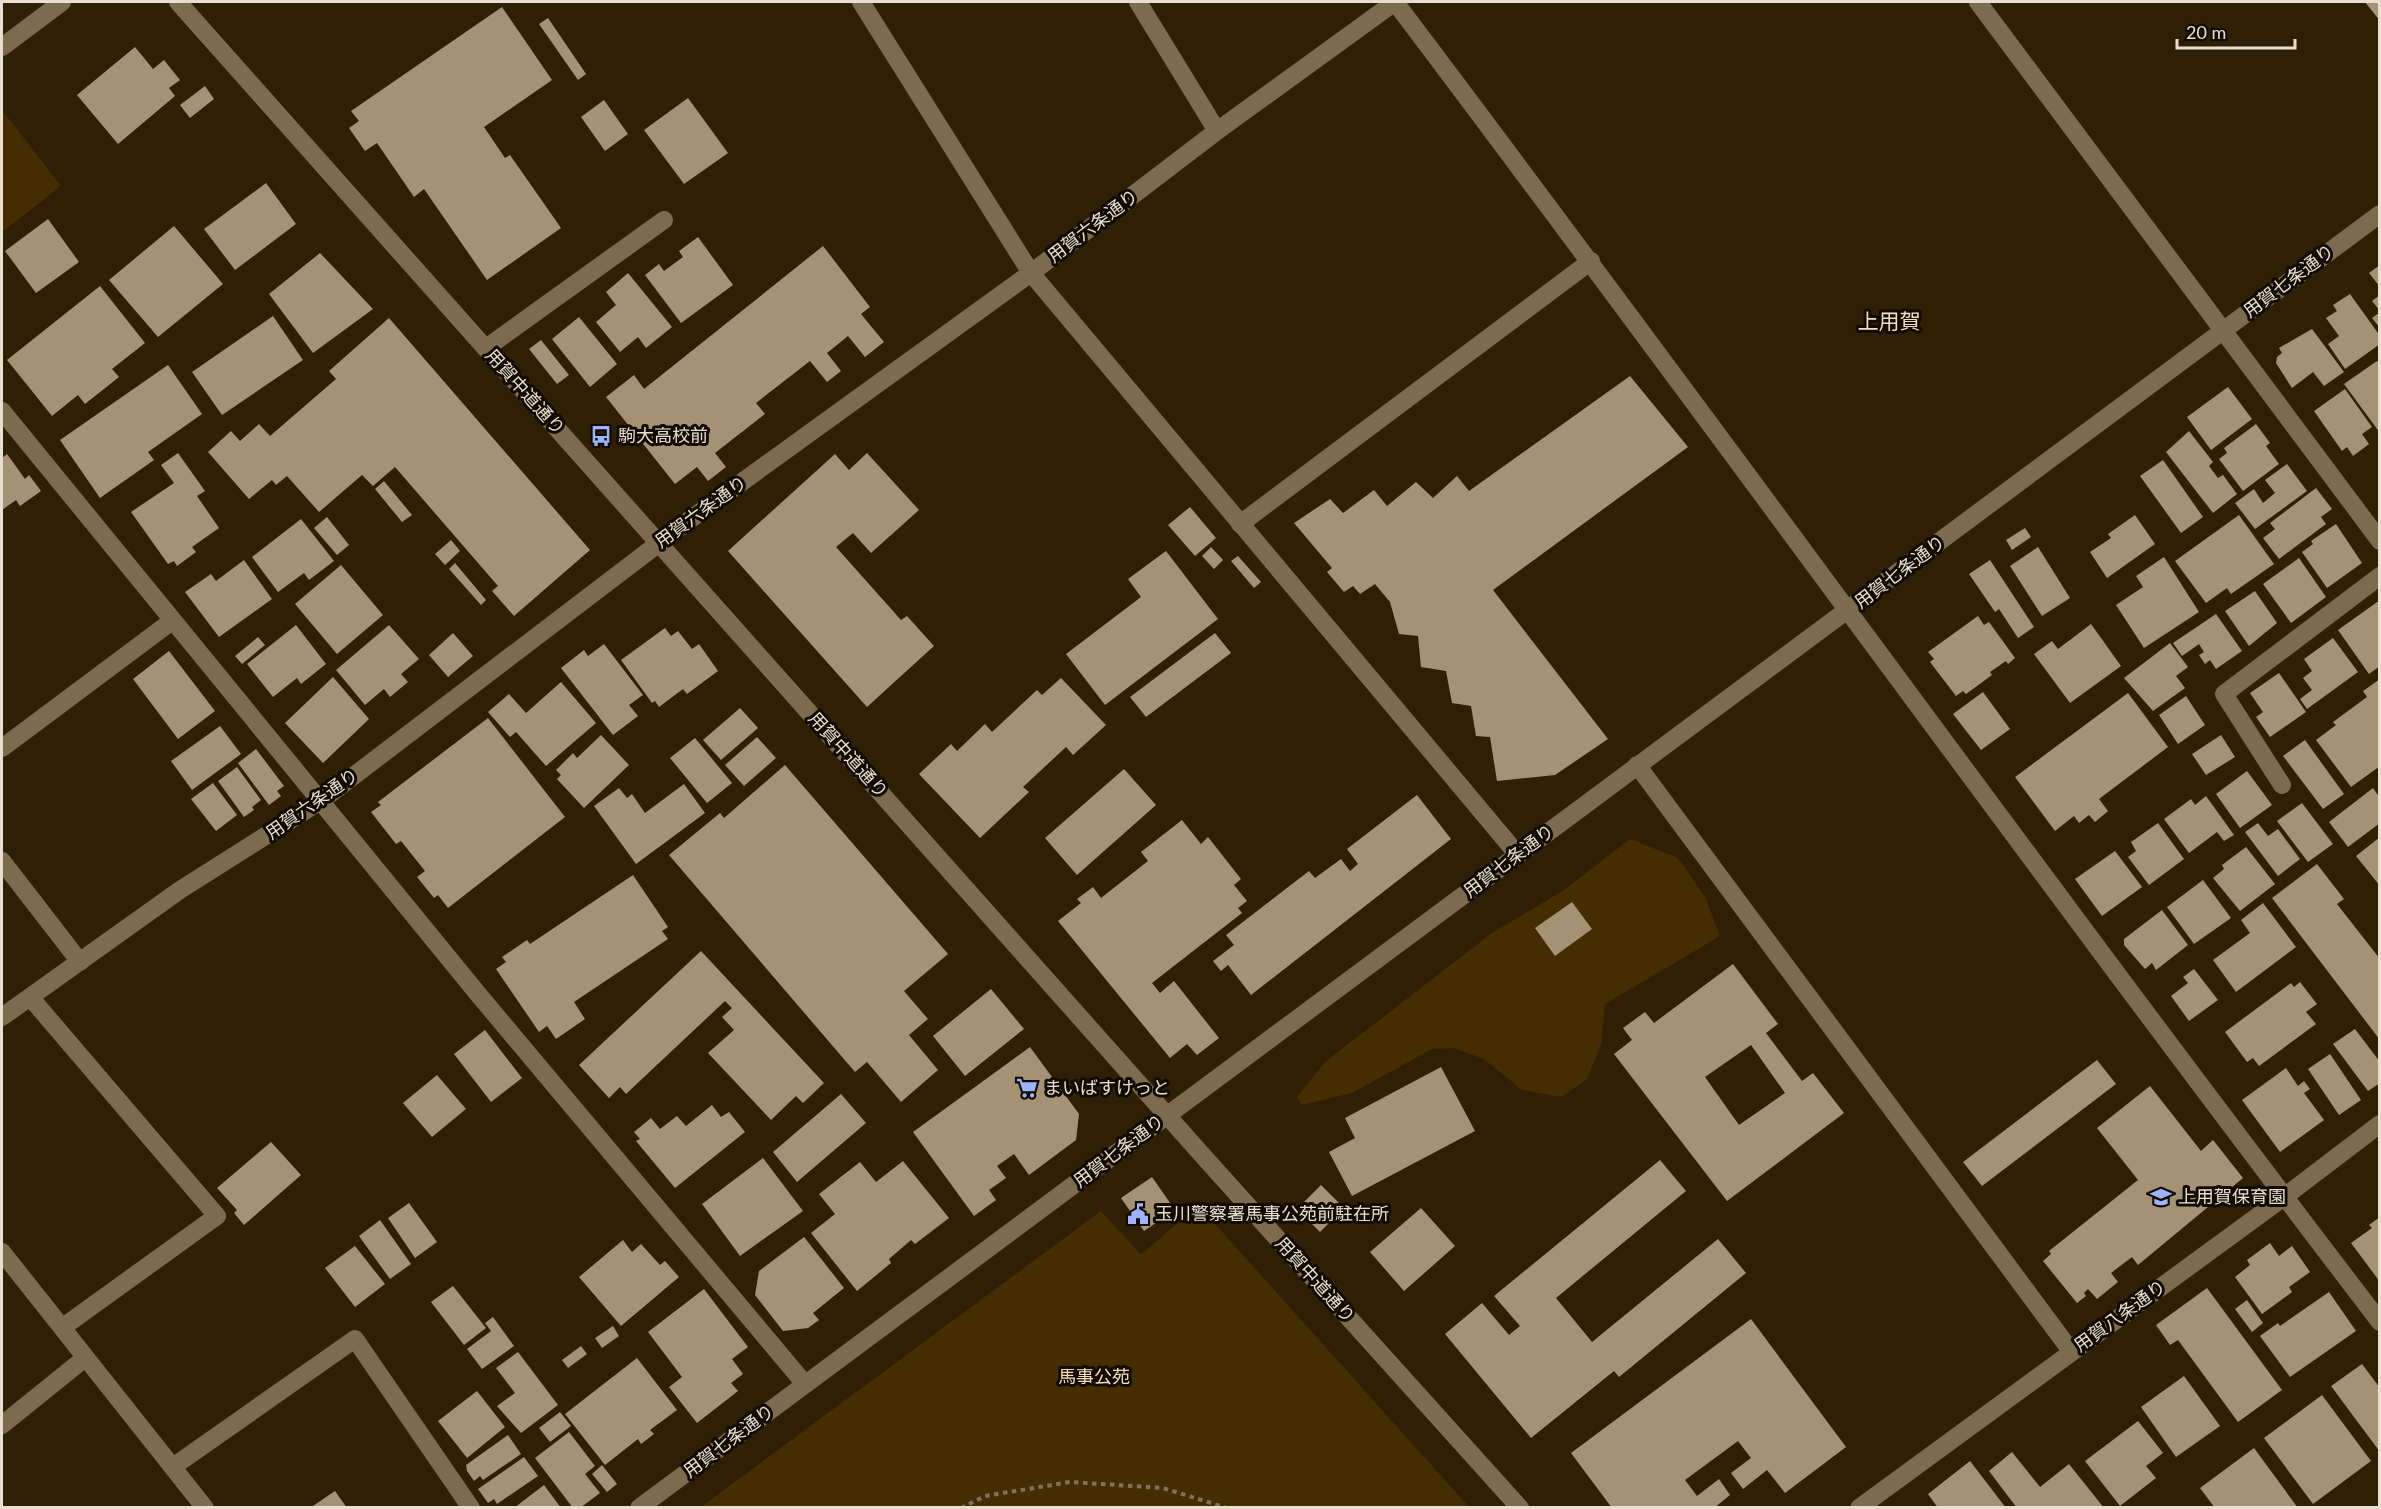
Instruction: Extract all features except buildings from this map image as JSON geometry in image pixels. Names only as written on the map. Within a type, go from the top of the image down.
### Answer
[{"type":"street","points":[[2,47],[62,2]]},
{"type":"street","name":"用賀中道通り","points":[[178,2],[1520,1508]]},
{"type":"street","points":[[861,2],[1031,273],[1518,855]]},
{"type":"street","points":[[1138,2],[1217,131]]},
{"type":"street","points":[[1395,2],[1591,261],[1847,611],[2379,1322]]},
{"type":"street","name":"用賀六条通り","points":[[2,1017],[180,890],[322,800],[659,543],[1031,273],[1217,131],[1395,2]]},
{"type":"street","points":[[1978,2],[2379,541]]},
{"type":"street","name":"用賀七条通り","points":[[639,1508],[2379,214]]},
{"type":"street","points":[[486,348],[664,220]]},
{"type":"street","points":[[1240,524],[1591,261]]},
{"type":"street","points":[[2,411],[172,621],[322,800],[485,1003],[806,1384]]},
{"type":"street","points":[[2282,785],[2224,694],[2379,576]]},
{"type":"street","points":[[2,748],[172,621]]},
{"type":"street","points":[[1637,765],[2071,1352]]},
{"type":"street","points":[[2,861],[80,962]]},
{"type":"street","points":[[30,997],[217,1216],[63,1327]]},
{"type":"street","name":"用賀八条通り","points":[[1859,1508],[2284,1197],[2379,1124]]},
{"type":"street","points":[[2,1252],[174,1466],[205,1508]]},
{"type":"street","points":[[174,1466],[355,1339],[471,1508]]},
{"type":"street","points":[[2,1425],[85,1358]]},
{"type":"path","points":[[961,1508],[985,1496],[1070,1482],[1163,1488],[1227,1508]]},
{"type":"green space","points":[[2,110],[61,186],[2,232]]},
{"type":"green space","points":[[1630,839],[1678,858],[1705,897],[1720,936],[1605,1004],[1601,1045],[1587,1079],[1561,1097],[1522,1090],[1484,1059],[1454,1048],[1432,1049],[1352,1093],[1302,1105],[1297,1097],[1325,1062],[1492,933],[1564,890]]},
{"type":"green space","name":"馬事公苑","points":[[1198,1205],[1469,1507],[701,1507],[1101,1211],[1141,1255]]},
{"type":"place","name":"駒大高校前","points":[[601,436]]},
{"type":"place","name":"まいばすけっと","points":[[1027,1088]]},
{"type":"place","name":"上用賀保育園","points":[[2161,1197]]},
{"type":"place","name":"玉川警察署馬事公苑前駐在所","points":[[1138,1214]]},
{"type":"district","name":"上用賀","points":[[1889,322]]}]
